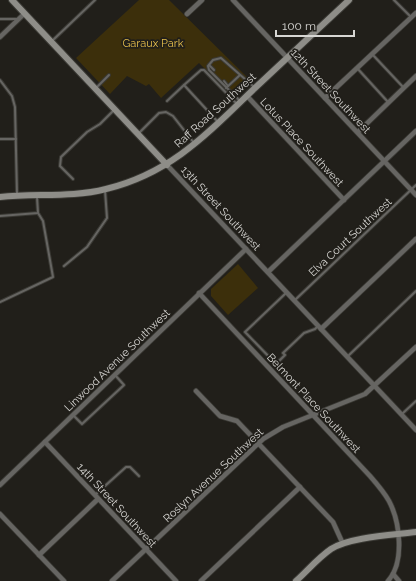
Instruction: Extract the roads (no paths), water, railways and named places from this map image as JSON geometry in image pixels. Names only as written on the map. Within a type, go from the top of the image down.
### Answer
[{"type":"main road","name":"13th Street Southwest","points":[[12,0],[167,165]]},
{"type":"main road","name":"Raff Road Southwest","points":[[0,197],[70,195],[105,189],[138,178],[167,165],[195,144],[349,0]]},
{"type":"main road","points":[[296,581],[330,550],[343,544],[416,532]]},
{"type":"street","points":[[187,14],[202,0]]},
{"type":"street","name":"12th Street Southwest","points":[[233,0],[416,195]]},
{"type":"street","points":[[325,98],[416,13]]},
{"type":"street","points":[[0,37],[24,14]]},
{"type":"street","points":[[358,132],[416,76]]},
{"type":"street","name":"Lotus Place Southwest","points":[[247,96],[344,200]]},
{"type":"street","points":[[268,272],[416,131]]},
{"type":"street","name":"13th Street Southwest","points":[[167,165],[416,430]]},
{"type":"street","points":[[320,327],[416,239]]},
{"type":"street","name":"Linwood Avenue Southwest","points":[[0,485],[246,249]]},
{"type":"street","name":"Belmont Place Southwest","points":[[199,293],[381,489],[390,505],[397,535],[398,558],[393,574]]},
{"type":"street","name":"Roslyn Avenue Southwest","points":[[112,581],[258,443],[283,427],[359,397],[374,386],[416,347]]},
{"type":"street","points":[[196,391],[220,416],[237,421],[333,522],[343,544]]},
{"type":"street","name":"14th Street Southwest","points":[[45,442],[176,581]]},
{"type":"street","points":[[201,581],[300,487]]},
{"type":"street","points":[[39,555],[97,497]]},
{"type":"street","points":[[0,514],[64,581]]},
{"type":"street","points":[[388,581],[393,574],[399,581]]},
{"type":"lane","points":[[51,42],[95,0]]},
{"type":"lane","points":[[394,0],[412,17]]},
{"type":"lane","points":[[0,19],[18,19]]},
{"type":"lane","points":[[372,54],[404,88]]},
{"type":"lane","points":[[227,87],[209,70],[209,65],[213,60],[221,58],[255,88]]},
{"type":"lane","points":[[209,65],[214,70]]},
{"type":"lane","points":[[357,68],[389,102]]},
{"type":"lane","points":[[167,101],[203,69],[239,104]]},
{"type":"lane","points":[[95,88],[109,75]]},
{"type":"lane","points":[[227,87],[240,75]]},
{"type":"lane","points":[[0,80],[12,96],[15,107],[18,196]]},
{"type":"lane","points":[[224,81],[239,104]]},
{"type":"lane","points":[[184,85],[218,123]]},
{"type":"lane","points":[[73,179],[60,166],[61,157],[86,132],[100,124],[115,109]]},
{"type":"lane","points":[[138,134],[159,113],[166,112],[173,116],[195,144]]},
{"type":"lane","points":[[0,139],[16,139]]},
{"type":"lane","name":"Elva Court Southwest","points":[[294,300],[416,185]]},
{"type":"lane","points":[[64,266],[87,246],[107,218],[105,189]]},
{"type":"lane","points":[[0,302],[53,277],[43,222],[38,214],[37,195]]},
{"type":"lane","points":[[0,216],[38,214]]},
{"type":"lane","points":[[347,357],[416,291]]},
{"type":"lane","points":[[287,293],[246,332],[276,364],[285,355],[283,353],[304,333],[320,327]]},
{"type":"lane","points":[[73,415],[82,424],[124,385],[114,375]]},
{"type":"lane","points":[[402,415],[416,401]]},
{"type":"lane","points":[[97,497],[126,467],[130,467],[139,476]]},
{"type":"park label","name":"Garaux Park","points":[[153,43]]}]
